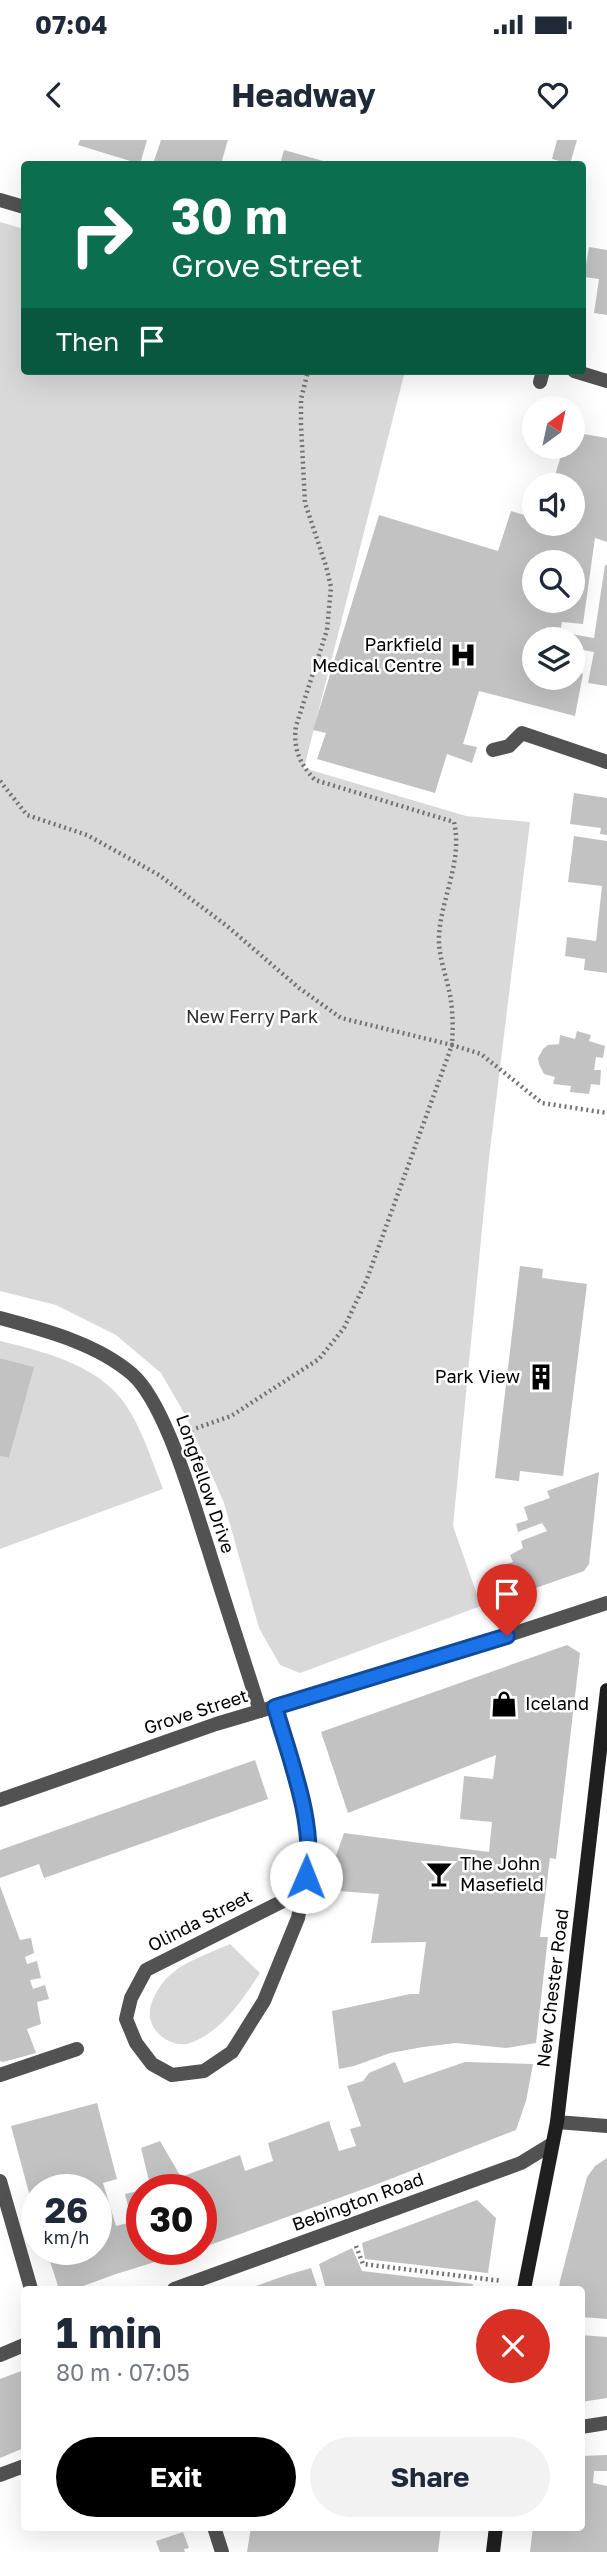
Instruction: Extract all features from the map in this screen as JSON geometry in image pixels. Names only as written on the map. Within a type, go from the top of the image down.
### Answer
[{"type":"main road","name":"New Chester Road","points":[[525,2286],[556,2122],[607,1690]]},
{"type":"main road","points":[[493,2552],[496,2531]]},
{"type":"street","points":[[0,200],[21,207]]},
{"type":"street","points":[[586,375],[607,381]]},
{"type":"street","points":[[493,750],[509,746],[522,733],[607,762]]},
{"type":"street","name":"Longfellow Drive","points":[[0,1318],[37,1328],[100,1353],[133,1375],[161,1414],[260,1711]]},
{"type":"street","name":"Grove Street","points":[[0,1800],[260,1711],[432,1660],[607,1603]]},
{"type":"street","name":"Olinda Street","points":[[275,1707],[304,1812],[309,1863],[298,1918],[264,2001],[232,2052],[204,2071],[172,2075],[152,2064],[136,2043],[126,2019],[131,1998],[146,1970],[303,1891]]},
{"type":"street","points":[[0,2075],[77,2049]]},
{"type":"street","points":[[556,2122],[607,2126]]},
{"type":"street","name":"Bebington Road","points":[[182,2286],[522,2163],[552,2144]]},
{"type":"street","points":[[0,2181],[30,2286]]},
{"type":"street","points":[[0,2355],[21,2347]]},
{"type":"street","points":[[586,2426],[607,2423]]},
{"type":"street","points":[[0,2475],[21,2467]]},
{"type":"street","points":[[215,2531],[222,2552]]},
{"type":"path","points":[[169,1437],[231,1416],[319,1359],[344,1328],[367,1279],[452,1045],[451,1000],[440,954],[439,936],[455,862],[457,835],[454,822],[315,780],[304,769],[297,755],[294,741],[296,726],[327,630],[331,587],[305,503],[301,399],[307,375]]},
{"type":"path","points":[[0,781],[27,816],[87,835],[159,875],[227,926],[299,988],[341,1018],[481,1054],[542,1103],[607,1113]]},
{"type":"path","points":[[348,2226],[363,2264],[525,2286]]},
{"type":"green space","name":"New Ferry Park","points":[[0,222],[21,228],[21,375],[404,375],[304,768],[466,816],[530,822],[489,1158],[453,1526],[481,1606],[300,1673],[280,1665],[259,1628],[224,1503],[187,1418],[161,1373],[116,1335],[56,1305],[0,1291]]},
{"type":"green space","points":[[0,1341],[74,1364],[107,1384],[121,1398],[132,1415],[163,1489],[0,1549],[0,1456],[9,1458],[33,1367],[0,1358]]},
{"type":"green space","points":[[230,1944],[260,1973],[246,1993],[223,2022],[193,2042],[178,2044],[163,2038],[150,2018],[154,1997],[162,1983],[182,1966]]},
{"type":"building","points":[[80,140],[147,140],[141,161],[130,161],[78,145]]},
{"type":"building","points":[[161,140],[228,140],[222,161],[154,161]]},
{"type":"building","points":[[557,140],[577,140],[571,161],[552,159]]},
{"type":"building","points":[[284,150],[323,161],[281,161]]},
{"type":"building","points":[[589,247],[607,250],[607,315],[594,313],[599,279],[586,277]]},
{"type":"building","points":[[585,434],[607,438],[607,542],[595,538],[585,610],[585,550],[522,550],[522,613],[585,613],[583,624],[562,622],[561,627],[522,627],[522,690],[580,690],[575,716],[479,691],[463,744],[477,747],[472,763],[447,754],[435,793],[317,759],[326,733],[313,730],[379,515],[498,551],[511,511],[522,514],[522,536],[585,536],[585,473],[556,473],[560,459],[585,459]]},
{"type":"building","points":[[607,565],[607,686],[588,683],[594,652],[585,650],[585,636],[594,638]]},
{"type":"building","points":[[574,793],[607,798],[607,835],[600,834],[601,828],[570,824]]},
{"type":"building","points":[[574,836],[607,841],[607,973],[584,970],[585,959],[565,956],[567,937],[596,941],[602,886],[568,882]]},
{"type":"building","points":[[577,1031],[591,1035],[589,1041],[605,1046],[603,1058],[596,1057],[594,1070],[601,1070],[600,1085],[591,1084],[589,1094],[570,1092],[571,1086],[553,1084],[555,1077],[544,1074],[539,1064],[538,1058],[543,1049],[548,1045],[559,1044],[560,1035],[575,1039]]},
{"type":"building","name":"Park View","points":[[520,1266],[543,1269],[542,1278],[587,1284],[563,1476],[520,1471],[519,1481],[495,1478]]},
{"type":"building","points":[[0,1358],[34,1367],[9,1458],[0,1456]]},
{"type":"building","points":[[599,1472],[589,1564],[584,1571],[499,1601],[490,1570],[513,1562],[510,1555],[523,1548],[521,1541],[547,1531],[542,1523],[518,1532],[516,1524],[528,1520],[524,1507],[550,1498],[547,1491]]},
{"type":"building","points":[[567,1645],[580,1653],[556,1859],[550,1858],[540,1937],[548,1937],[536,2043],[506,2048],[456,2043],[423,2047],[390,2053],[339,2069],[332,2011],[419,1994],[426,1942],[371,1943],[379,1894],[324,1890],[344,1833],[489,1852],[492,1822],[460,1819],[464,1776],[493,1779],[496,1755],[348,1813],[321,1732]]},
{"type":"building","points":[[255,1760],[268,1799],[44,1878],[39,1864],[0,1878],[0,1850]]},
{"type":"building","points":[[0,1886],[20,1940],[31,1938],[34,1953],[25,1957],[27,1964],[37,1961],[41,1978],[30,1980],[33,1989],[45,1985],[49,1999],[37,2002],[41,2024],[27,2029],[36,2053],[3,2062],[0,2061]]},
{"type":"building","points":[[395,2062],[404,2083],[465,2062],[533,2064],[526,2101],[516,2130],[217,2242],[217,2174],[189,2174],[240,2155],[245,2171],[273,2161],[268,2143],[329,2121],[339,2151],[356,2146],[350,2129],[361,2126],[347,2086],[363,2081],[369,2073]]},
{"type":"building","points":[[97,2103],[117,2179],[112,2180],[112,2174],[24,2174],[11,2126]]},
{"type":"building","points":[[160,2141],[179,2174],[147,2174],[141,2148]]},
{"type":"building","points":[[607,2158],[607,2319],[585,2317],[585,2286],[559,2286],[587,2177],[595,2166]]},
{"type":"building","points":[[477,2200],[496,2218],[488,2273],[365,2259],[362,2243]]},
{"type":"building","points":[[112,2213],[116,2226],[126,2224],[126,2265],[145,2265],[83,2286],[58,2286],[51,2265],[112,2265]]},
{"type":"building","points":[[352,2248],[362,2271],[473,2284],[325,2286],[319,2264]]},
{"type":"building","points":[[311,2268],[317,2286],[256,2286]]},
{"type":"building","points":[[585,2335],[607,2337],[607,2398],[585,2401]]},
{"type":"building","points":[[21,2371],[21,2449],[0,2458],[0,2379]]},
{"type":"building","points":[[607,2455],[607,2471],[594,2471],[593,2483],[607,2486],[607,2552],[530,2552],[533,2531],[585,2531],[585,2456]]},
{"type":"building","points":[[250,2531],[441,2531],[438,2552],[247,2552]]},
{"type":"building","points":[[183,2532],[189,2548],[184,2549],[185,2552],[160,2552],[156,2541]]},
{"type":"place","name":"Parkfield Medical Centre","points":[[463,655]]},
{"type":"place","name":"Park View","points":[[541,1377]]},
{"type":"place","name":"Iceland","points":[[504,1704]]},
{"type":"place","name":"The John Masefield","points":[[439,1874]]},
{"type":"route","points":[[306,1877],[309,1863],[304,1812],[275,1707],[507,1636]]}]
